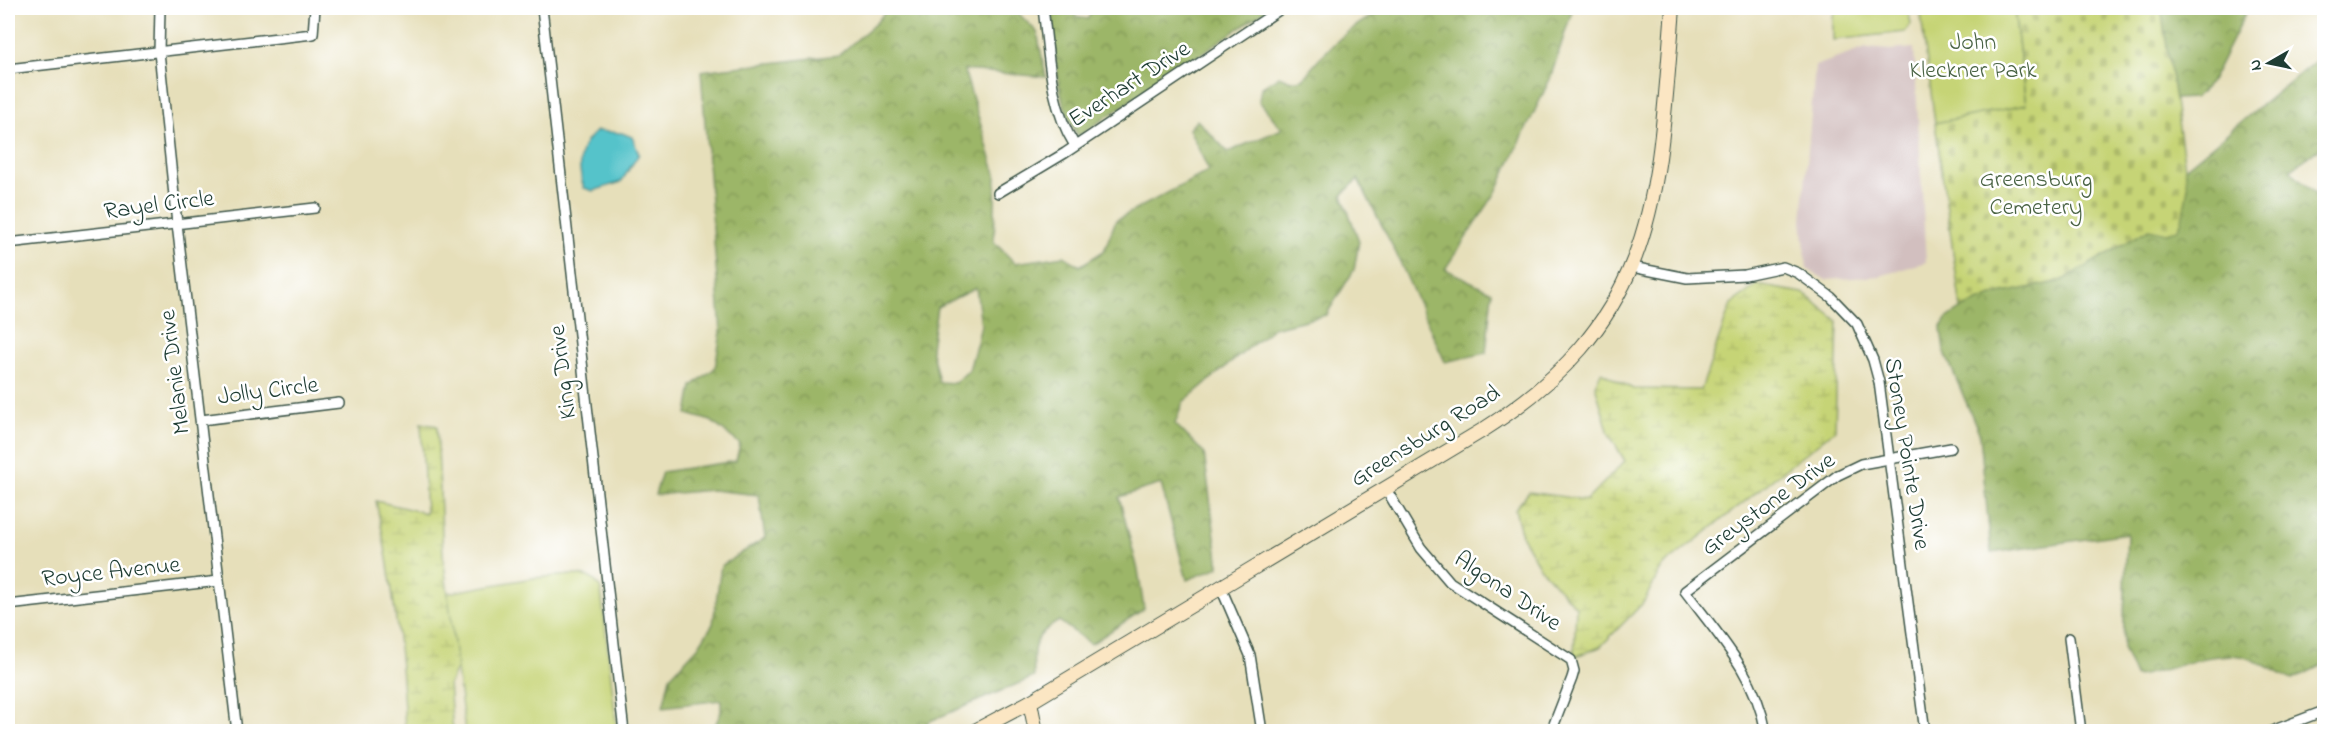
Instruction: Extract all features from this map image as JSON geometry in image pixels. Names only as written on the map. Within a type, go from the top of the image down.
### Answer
[{"type":"main road","name":"Greensburg Road","points":[[973,732],[1030,702],[1386,489],[1510,413],[1550,381],[1595,331],[1614,302],[1632,267],[1648,222],[1656,188],[1673,8]]},
{"type":"main road","points":[[1030,702],[1036,732]]},
{"type":"street","name":"Melanie Drive","points":[[160,8],[159,52],[177,224],[237,732]]},
{"type":"street","points":[[8,69],[313,34],[315,8]]},
{"type":"street","name":"King Drive","points":[[542,8],[624,732]]},
{"type":"street","points":[[1044,8],[1054,91],[1065,127],[1074,144]]},
{"type":"street","name":"Everhart Drive","points":[[998,193],[1065,153],[1074,144],[1282,8]]},
{"type":"street","name":"Rayel Circle","points":[[8,243],[315,208]]},
{"type":"street","name":"Stoney Pointe Drive","points":[[1632,267],[1687,278],[1745,274],[1783,267],[1806,279],[1831,297],[1857,324],[1876,371],[1890,459],[1925,732]]},
{"type":"street","name":"Jolly Circle","points":[[201,420],[339,404]]},
{"type":"street","name":"Greystone Drive","points":[[1766,732],[1753,686],[1740,662],[1685,591],[1838,475],[1861,464],[1952,448]]},
{"type":"street","name":"Algona Drive","points":[[1386,489],[1425,554],[1450,582],[1557,649],[1572,662],[1572,678],[1551,732]]},
{"type":"street","name":"Royce Avenue","points":[[8,605],[219,581]]},
{"type":"street","points":[[1221,588],[1250,656],[1262,732]]},
{"type":"street","points":[[2069,638],[2081,732]]},
{"type":"street","points":[[2269,732],[2325,711]]},
{"type":"shaded area","points":[[1866,48],[1891,50],[1914,48],[1926,262],[1880,276],[1826,280],[1807,269],[1802,221],[1815,66]]},
{"type":"green space","points":[[888,8],[1013,8],[1037,32],[1046,77],[964,70],[996,175],[994,242],[1015,263],[1064,256],[1080,266],[1104,251],[1116,220],[1209,171],[1189,129],[1197,120],[1228,152],[1282,129],[1259,101],[1261,88],[1279,76],[1291,81],[1303,79],[1341,38],[1375,14],[1388,8],[1567,8],[1572,11],[1550,79],[1495,194],[1445,269],[1492,292],[1486,353],[1445,362],[1396,253],[1358,179],[1342,195],[1359,241],[1354,270],[1326,315],[1273,328],[1183,402],[1175,424],[1204,453],[1219,567],[1187,580],[1161,484],[1119,497],[1138,570],[1144,609],[1091,644],[1059,621],[1043,632],[1036,644],[1034,677],[930,721],[919,731],[690,731],[714,728],[721,712],[721,700],[663,707],[670,677],[698,647],[713,624],[721,566],[765,538],[759,495],[712,490],[655,495],[662,472],[736,461],[740,444],[711,421],[687,414],[692,386],[715,368],[721,332],[701,71],[839,55],[877,22]],"holes":[[[976,288],[981,325],[969,370],[955,383],[939,382],[931,348],[937,307]]]},
{"type":"green space","points":[[1052,8],[1073,8],[1076,17],[1088,19],[1092,8],[1269,8],[1078,136],[1070,122],[1060,91]]},
{"type":"green space","points":[[1836,8],[1908,8],[1911,24],[1905,32],[1833,40],[1833,17]]},
{"type":"green space","name":"John Kleckner Park","points":[[1920,8],[2014,8],[2026,105],[1935,123]]},
{"type":"green space","name":"Greensburg Cemetery","points":[[2014,8],[2161,8],[2188,188],[2182,220],[2177,230],[2167,233],[2149,229],[2061,281],[1994,295],[1961,309],[1935,123],[2026,105]]},
{"type":"green space","points":[[2161,8],[2248,8],[2210,83],[2195,98],[2175,99]]},
{"type":"green space","points":[[2324,54],[2324,145],[2290,170],[2324,202],[2324,664],[2292,680],[2254,660],[2228,655],[2214,656],[2135,676],[2123,648],[2127,533],[1991,553],[1980,435],[1944,350],[1941,328],[1946,319],[1961,309],[1994,295],[2061,281],[2149,229],[2167,233],[2188,188],[2185,168]]},
{"type":"green space","points":[[1757,285],[1803,293],[1838,321],[1835,430],[1662,567],[1643,603],[1600,647],[1574,657],[1576,607],[1541,569],[1522,537],[1515,509],[1529,492],[1587,500],[1625,461],[1609,434],[1595,385],[1601,372],[1633,389],[1701,390],[1731,304]]},
{"type":"green space","points":[[421,423],[437,426],[443,555],[457,667],[449,684],[453,731],[405,731],[396,616],[376,501],[426,513]]},
{"type":"green space","points":[[572,575],[589,578],[596,582],[601,590],[617,731],[465,731],[447,593],[533,578]]},
{"type":"water","points":[[597,131],[622,133],[632,137],[639,154],[621,182],[593,191],[584,188],[580,172],[580,156],[590,136]]}]
